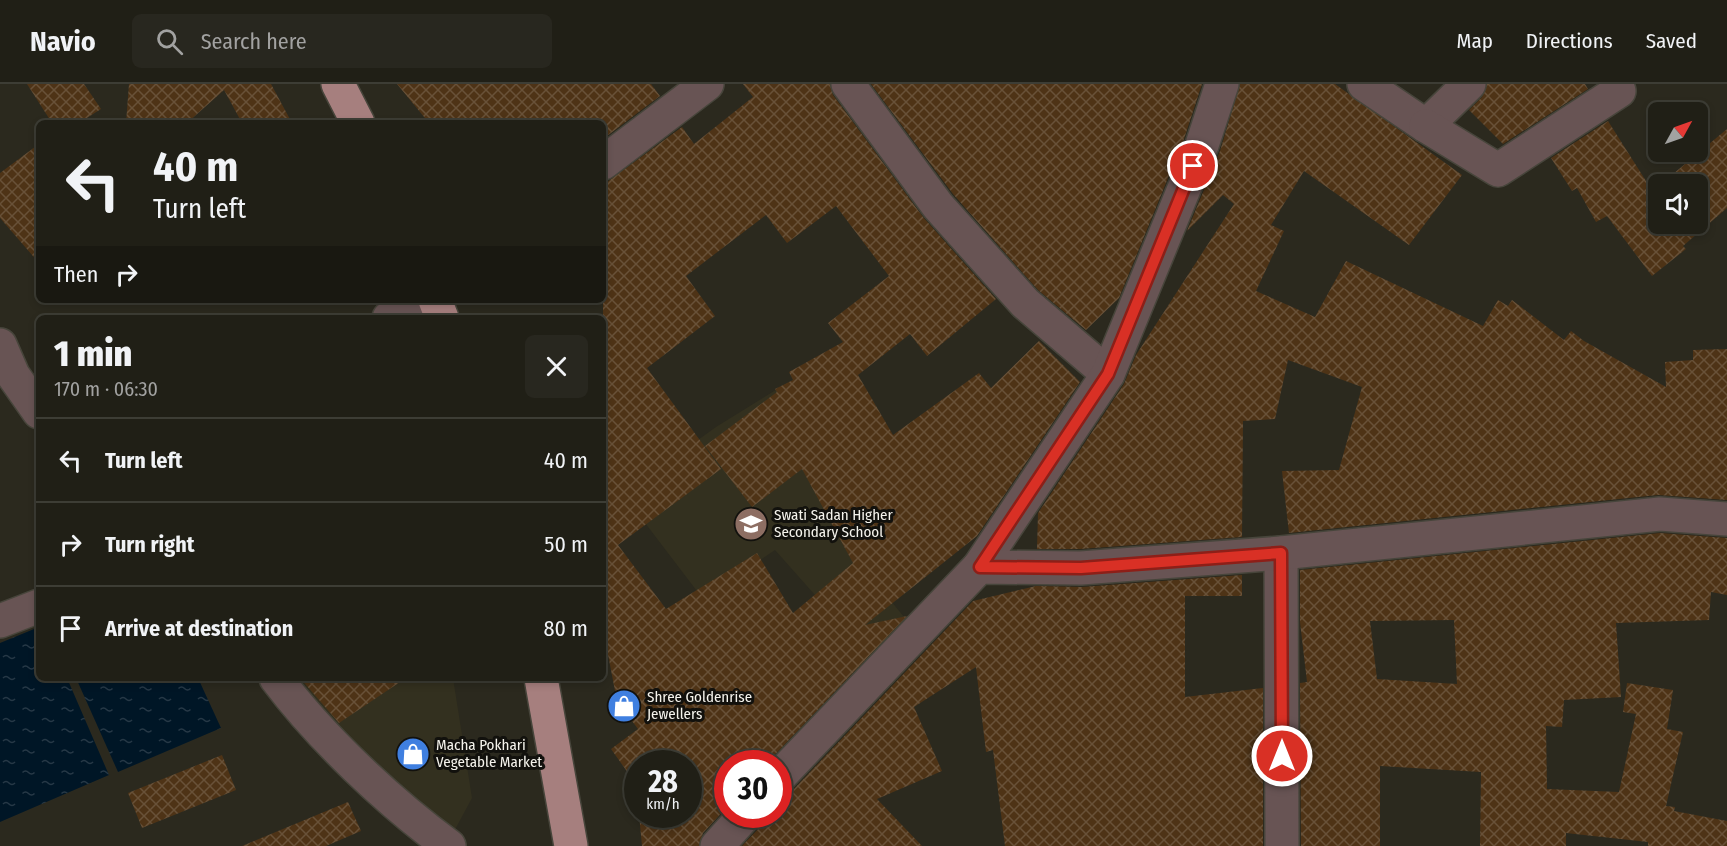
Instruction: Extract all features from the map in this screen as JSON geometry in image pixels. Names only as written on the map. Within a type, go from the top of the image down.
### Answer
[{"type":"main road","points":[[338,84],[356,120]]},
{"type":"main road","points":[[542,681],[571,846]]},
{"type":"street","points":[[606,161],[707,84]]},
{"type":"street","points":[[848,84],[938,206],[1025,303],[1108,374]]},
{"type":"street","points":[[792,763],[980,567],[1108,374],[1202,145],[1222,84]]},
{"type":"street","points":[[1364,84],[1426,126],[1498,170],[1619,91]]},
{"type":"street","points":[[1426,126],[1469,84]]},
{"type":"street","points":[[402,315],[438,306]]},
{"type":"street","points":[[0,345],[13,375],[36,408]]},
{"type":"street","points":[[980,567],[1081,568],[1281,553],[1660,514],[1727,519]]},
{"type":"street","points":[[1281,553],[1282,846]]},
{"type":"street","points":[[0,621],[36,607]]},
{"type":"street","points":[[278,681],[322,734],[449,846]]},
{"type":"street","points":[[717,846],[733,828]]},
{"type":"shaded area","name":"Swati Sadan Higher Secondary School","points":[[787,383],[856,558],[913,628],[878,666],[775,550],[703,599],[623,494],[716,427]]},
{"type":"shaded area","name":"Macha Pokhari Vegetable Market","points":[[293,681],[453,681],[472,798],[451,837],[314,710]]},
{"type":"water","points":[[36,628],[36,681],[68,681],[109,775],[0,822],[0,643]]},
{"type":"water","points":[[77,681],[199,681],[221,728],[118,772]]},
{"type":"building","points":[[27,84],[84,84],[101,109],[84,120],[50,120]]},
{"type":"building","points":[[129,84],[271,84],[290,120],[240,120],[224,90],[190,120],[126,120]]},
{"type":"building","points":[[397,84],[651,84],[660,96],[606,137],[606,120],[427,120]]},
{"type":"building","points":[[743,84],[830,84],[833,95],[923,217],[996,299],[927,356],[910,334],[858,375],[893,435],[979,373],[991,388],[1039,341],[1080,382],[977,536],[865,625],[907,616],[779,750],[714,750],[714,821],[703,833],[699,846],[642,846],[640,828],[702,828],[702,750],[624,750],[624,767],[611,749],[638,729],[617,701],[606,644],[606,315],[603,315],[603,303],[606,303],[606,183],[682,127],[694,144],[753,97]],"holes":[[[836,206],[889,276],[828,323],[843,342],[789,372],[793,380],[775,389],[777,392],[705,446],[752,507],[802,469],[853,563],[793,613],[757,553],[666,609],[618,545],[721,469],[647,368],[715,316],[686,276],[766,215],[787,243]]]},
{"type":"building","points":[[871,84],[1202,84],[1184,139],[1119,298],[1086,330],[1038,290],[953,194]]},
{"type":"building","points":[[1240,84],[1335,84],[1462,175],[1409,245],[1304,171],[1271,225],[1284,231],[1256,291],[1315,317],[1346,261],[1483,326],[1498,300],[1508,306],[1512,300],[1564,340],[1571,331],[1584,341],[1666,387],[1665,362],[1693,360],[1693,350],[1727,349],[1727,500],[1658,495],[1289,533],[1282,471],[1339,470],[1362,387],[1288,360],[1275,419],[1243,421],[1242,537],[1080,549],[1037,549],[1038,513],[1124,384],[1136,355],[1234,204],[1223,195],[1187,231],[1220,151]]},
{"type":"building","points":[[1487,84],[1585,84],[1588,89],[1503,144],[1469,110],[1482,97]]},
{"type":"building","points":[[1608,121],[1648,184],[1648,234],[1697,234],[1683,246],[1686,249],[1652,276],[1607,216],[1596,222],[1577,188],[1572,191],[1551,158]]},
{"type":"building","points":[[1727,129],[1727,208],[1708,224],[1708,174],[1673,174],[1687,162],[1708,162],[1708,145]]},
{"type":"building","points":[[36,146],[36,260],[0,218],[0,173]]},
{"type":"building","points":[[1660,533],[1727,538],[1727,595],[1711,592],[1709,620],[1616,623],[1621,697],[1564,700],[1562,727],[1546,726],[1547,789],[1619,792],[1636,714],[1623,712],[1627,683],[1673,690],[1667,729],[1683,732],[1666,806],[1675,807],[1674,811],[1727,821],[1727,846],[1648,846],[1648,842],[1566,833],[1566,846],[1480,846],[1481,772],[1380,766],[1380,846],[1301,846],[1300,683],[1307,682],[1300,622],[1300,570]],"holes":[[[1454,620],[1457,684],[1377,679],[1370,621]]]},
{"type":"building","points":[[1242,575],[1242,596],[1185,596],[1185,697],[1263,688],[1263,846],[1005,846],[993,750],[986,752],[976,667],[914,707],[942,771],[877,799],[922,846],[742,846],[759,828],[792,828],[792,791],[973,601],[1036,586],[1082,587]]},
{"type":"building","points":[[303,681],[402,681],[339,723]]},
{"type":"building","points":[[222,755],[236,790],[142,828],[128,793]]},
{"type":"building","points":[[348,802],[361,831],[326,846],[242,846]]},
{"type":"place","name":"Swati Sadan Higher Secondary School","points":[[751,524]]},
{"type":"place","name":"Shree Goldenrise Jewellers","points":[[624,706]]},
{"type":"place","name":"Macha Pokhari Vegetable Market","points":[[413,754]]},
{"type":"route","points":[[1193,166],[1108,374],[980,567],[1081,568],[1281,553],[1282,756]]}]
